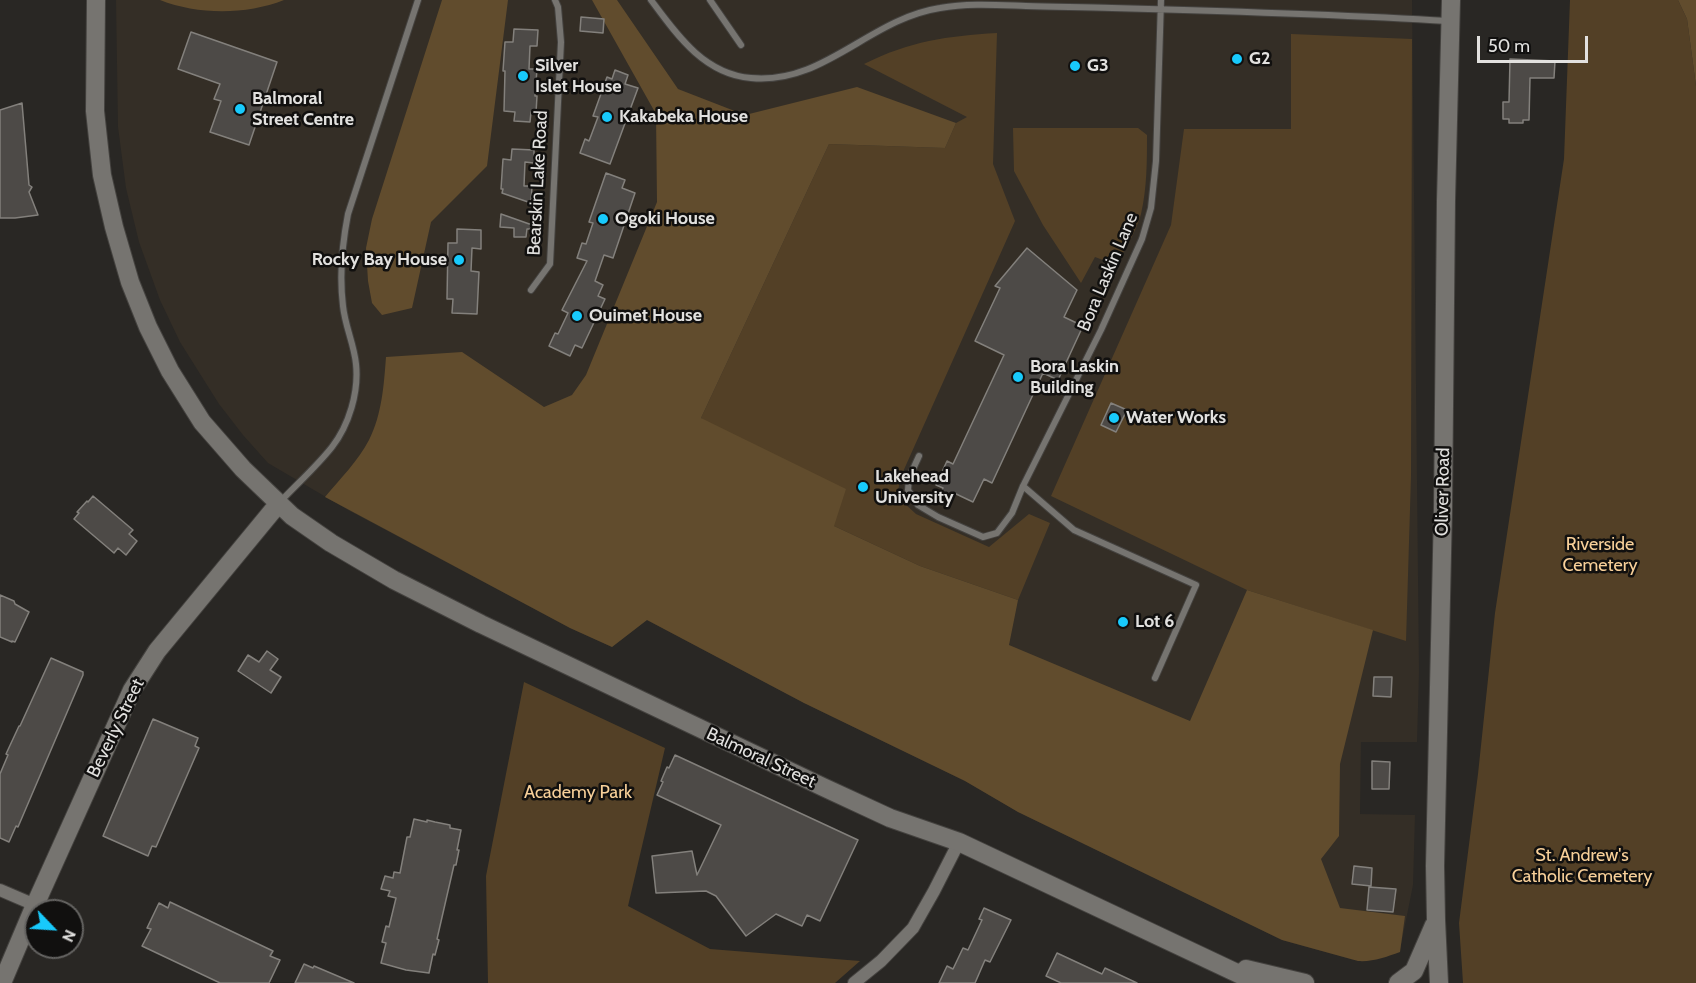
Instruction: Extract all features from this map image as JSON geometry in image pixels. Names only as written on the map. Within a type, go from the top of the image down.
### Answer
[{"type":"main road","name":"Balmoral Street","points":[[96,0],[95,111],[102,175],[130,282],[148,327],[170,371],[202,422],[243,469],[292,516],[341,549],[394,580],[481,624],[890,818],[958,842],[1258,983]]},
{"type":"main road","name":"Oliver Road","points":[[1439,983],[1436,866],[1451,0]]},
{"type":"main road","name":"Beverly Street","points":[[37,899],[132,690],[156,651],[279,503]]},
{"type":"main road","points":[[1398,983],[1414,970],[1436,920]]},
{"type":"main road","name":"Beverly Street","points":[[2,983],[24,929]]},
{"type":"main road","points":[[1218,963],[1305,983]]},
{"type":"street","points":[[854,983],[881,961],[913,928],[958,842]]},
{"type":"street","points":[[0,890],[24,901]]},
{"type":"lane","points":[[279,503],[333,447],[347,421],[352,404],[356,387],[356,366],[343,307],[341,259],[343,236],[351,203],[418,0]]},
{"type":"lane","name":"Bearskin Lake Road","points":[[531,290],[550,264],[561,42],[558,8],[555,0]]},
{"type":"lane","points":[[651,0],[680,39],[701,58],[736,75],[772,79],[807,70],[887,25],[940,8],[998,5],[1161,9],[1450,21]]},
{"type":"lane","points":[[710,0],[741,45]]},
{"type":"lane","name":"Bora Laskin Lane","points":[[920,456],[909,478],[908,490],[918,506],[983,537],[997,533],[1012,513],[1023,486],[1101,330],[1142,239],[1151,208],[1156,161],[1161,0]]},
{"type":"lane","points":[[1023,486],[1074,530],[1196,585],[1155,678]]},
{"type":"shaded area","name":"Lakehead University","points":[[116,0],[1412,0],[1419,672],[1417,742],[1361,742],[1360,814],[1415,815],[1413,885],[1400,950],[1368,961],[1354,960],[1282,940],[1018,812],[965,781],[804,703],[647,620],[612,647],[570,628],[348,510],[268,463],[219,404],[180,342],[160,300],[139,242],[126,188],[118,127]]},
{"type":"shaded area","points":[[160,0],[284,0],[238,11],[206,11]]},
{"type":"shaded area","points":[[442,0],[508,0],[487,166],[431,222],[412,308],[382,315],[372,303],[366,248],[372,219]]},
{"type":"shaded area","points":[[592,0],[617,0],[678,89],[745,115],[857,87],[956,123],[945,148],[829,144],[701,418],[846,489],[834,526],[920,566],[1018,600],[1009,645],[1190,721],[1247,590],[1373,630],[1340,764],[1339,836],[1321,859],[1340,908],[1405,916],[1400,952],[1374,960],[1358,961],[1282,940],[1018,812],[965,781],[804,703],[647,620],[612,647],[570,628],[325,497],[360,455],[369,440],[382,399],[386,357],[462,352],[544,407],[572,395],[586,375],[657,202],[656,114]]},
{"type":"shaded area","points":[[1678,0],[1696,0],[1696,86],[1687,19]]},
{"type":"green space","points":[[1570,0],[1678,0],[1687,19],[1696,86],[1696,983],[1463,983],[1459,923],[1495,613],[1564,159]]},
{"type":"green space","points":[[997,33],[993,164],[1015,221],[902,474],[898,490],[904,503],[916,514],[989,547],[1029,514],[1050,523],[1018,600],[920,566],[834,526],[701,418],[829,144],[945,148],[956,123],[967,117],[864,64],[897,50],[929,41]]},
{"type":"green space","points":[[1291,34],[1412,39],[1411,476],[1406,641],[1247,590],[1051,496],[1171,225],[1184,129],[1291,129]]},
{"type":"green space","points":[[1013,128],[1138,128],[1147,135],[1146,185],[1141,214],[1116,265],[1095,257],[1081,283],[1043,225],[1014,171]]},
{"type":"green space","name":"Academy Park","points":[[524,682],[665,748],[628,906],[710,949],[860,961],[835,983],[488,983],[486,876]]},
{"type":"building","points":[[581,17],[604,19],[603,33],[580,31]]},
{"type":"building","name":"Silver Islet House","points":[[514,29],[538,30],[537,46],[530,46],[529,69],[537,69],[535,96],[537,96],[536,113],[531,112],[530,122],[514,121],[515,112],[504,111],[505,42],[513,42]]},
{"type":"building","name":"Balmoral Street Centre","points":[[191,32],[277,62],[249,145],[210,132],[221,101],[214,99],[220,84],[178,69]]},
{"type":"building","points":[[1510,59],[1555,61],[1554,78],[1530,78],[1529,120],[1523,120],[1523,123],[1509,123],[1509,119],[1503,119],[1503,102],[1509,102]]},
{"type":"building","name":"Kakabeka House","points":[[615,70],[628,75],[625,84],[638,88],[610,164],[580,153],[585,139],[589,141],[598,117],[593,116],[607,77],[612,79]]},
{"type":"building","points":[[22,103],[29,185],[32,187],[29,192],[38,215],[0,218],[0,110]]},
{"type":"building","points":[[512,149],[534,150],[534,163],[525,162],[524,186],[532,186],[531,203],[502,193],[503,159],[511,160]]},
{"type":"building","points":[[606,173],[625,180],[622,188],[635,193],[613,258],[604,255],[595,281],[603,285],[598,296],[605,299],[582,348],[575,345],[570,356],[549,346],[555,333],[558,334],[568,313],[562,310],[587,261],[577,258],[582,243],[586,244],[593,223],[589,222]]},
{"type":"building","points":[[501,214],[535,226],[535,229],[527,229],[526,237],[514,237],[514,228],[500,227]]},
{"type":"building","name":"Rocky Bay House","points":[[457,229],[481,230],[481,249],[472,248],[471,271],[479,272],[477,314],[452,313],[453,299],[447,299],[448,243],[457,243]]},
{"type":"building","name":"Bora Laskin Building","points":[[1027,248],[1077,290],[1064,317],[1083,326],[1058,380],[1043,373],[992,483],[984,479],[973,502],[954,493],[951,499],[940,494],[943,488],[936,485],[947,461],[953,464],[1004,355],[975,341],[1000,288],[995,286]]},
{"type":"building","name":"Water Works","points":[[1111,403],[1127,410],[1116,432],[1101,425]]},
{"type":"building","points":[[93,496],[133,530],[129,534],[137,541],[126,555],[118,548],[114,553],[74,519],[79,513],[77,512]]},
{"type":"building","points":[[0,595],[14,601],[15,604],[29,612],[15,642],[0,637]]},
{"type":"building","points":[[267,651],[278,659],[270,670],[281,677],[271,693],[238,671],[248,655],[259,662]]},
{"type":"building","points":[[51,658],[83,672],[83,675],[18,827],[16,826],[9,842],[0,838],[0,774],[8,755],[6,754]]},
{"type":"building","points":[[1374,677],[1392,677],[1391,697],[1373,696]]},
{"type":"building","points":[[153,719],[198,738],[195,746],[199,748],[156,847],[152,846],[148,856],[103,836]]},
{"type":"building","points":[[675,755],[858,840],[820,921],[807,915],[802,926],[776,914],[746,936],[716,896],[706,891],[656,893],[652,856],[692,851],[697,875],[721,825],[657,795],[667,767],[669,768]]},
{"type":"building","points":[[1372,761],[1390,762],[1389,789],[1372,789]]},
{"type":"building","points":[[414,819],[450,825],[450,828],[461,830],[456,865],[454,865],[437,939],[439,940],[429,973],[381,963],[386,943],[382,942],[386,926],[389,927],[396,898],[388,896],[390,891],[381,889],[385,876],[393,878],[394,872],[400,873],[407,837],[410,837]]},
{"type":"building","points":[[1354,866],[1372,868],[1371,886],[1352,884]]},
{"type":"building","points":[[1369,887],[1396,889],[1393,912],[1367,910]]},
{"type":"building","points":[[170,902],[273,951],[270,956],[280,960],[269,983],[220,983],[142,946],[151,929],[147,928],[159,903],[168,908]]},
{"type":"building","points":[[984,908],[1011,920],[990,962],[985,960],[975,983],[939,983],[947,966],[953,969],[963,948],[968,950],[982,920],[979,919]]},
{"type":"building","points":[[1057,953],[1102,974],[1105,968],[1137,983],[1061,983],[1046,976]]},
{"type":"building","points":[[304,964],[313,968],[314,966],[354,983],[295,983]]},
{"type":"place","name":"G2","points":[[1237,59]]},
{"type":"place","name":"G3","points":[[1075,66]]},
{"type":"place","name":"Silver Islet House","points":[[523,76]]},
{"type":"place","name":"Balmoral Street Centre","points":[[240,109]]},
{"type":"place","name":"Kakabeka House","points":[[607,117]]},
{"type":"place","name":"Ogoki House","points":[[603,219]]},
{"type":"place","name":"Rocky Bay House","points":[[459,260]]},
{"type":"place","name":"Ouimet House","points":[[577,316]]},
{"type":"place","name":"Bora Laskin Building","points":[[1018,377]]},
{"type":"place","name":"Water Works","points":[[1114,418]]},
{"type":"place","name":"Lakehead University","points":[[863,487]]},
{"type":"place","name":"Lot 6","points":[[1123,622]]},
{"type":"park label","name":"Riverside Cemetery","points":[[1600,555]]},
{"type":"park label","name":"St. Andrew's Catholic Cemetery","points":[[1582,866]]}]
